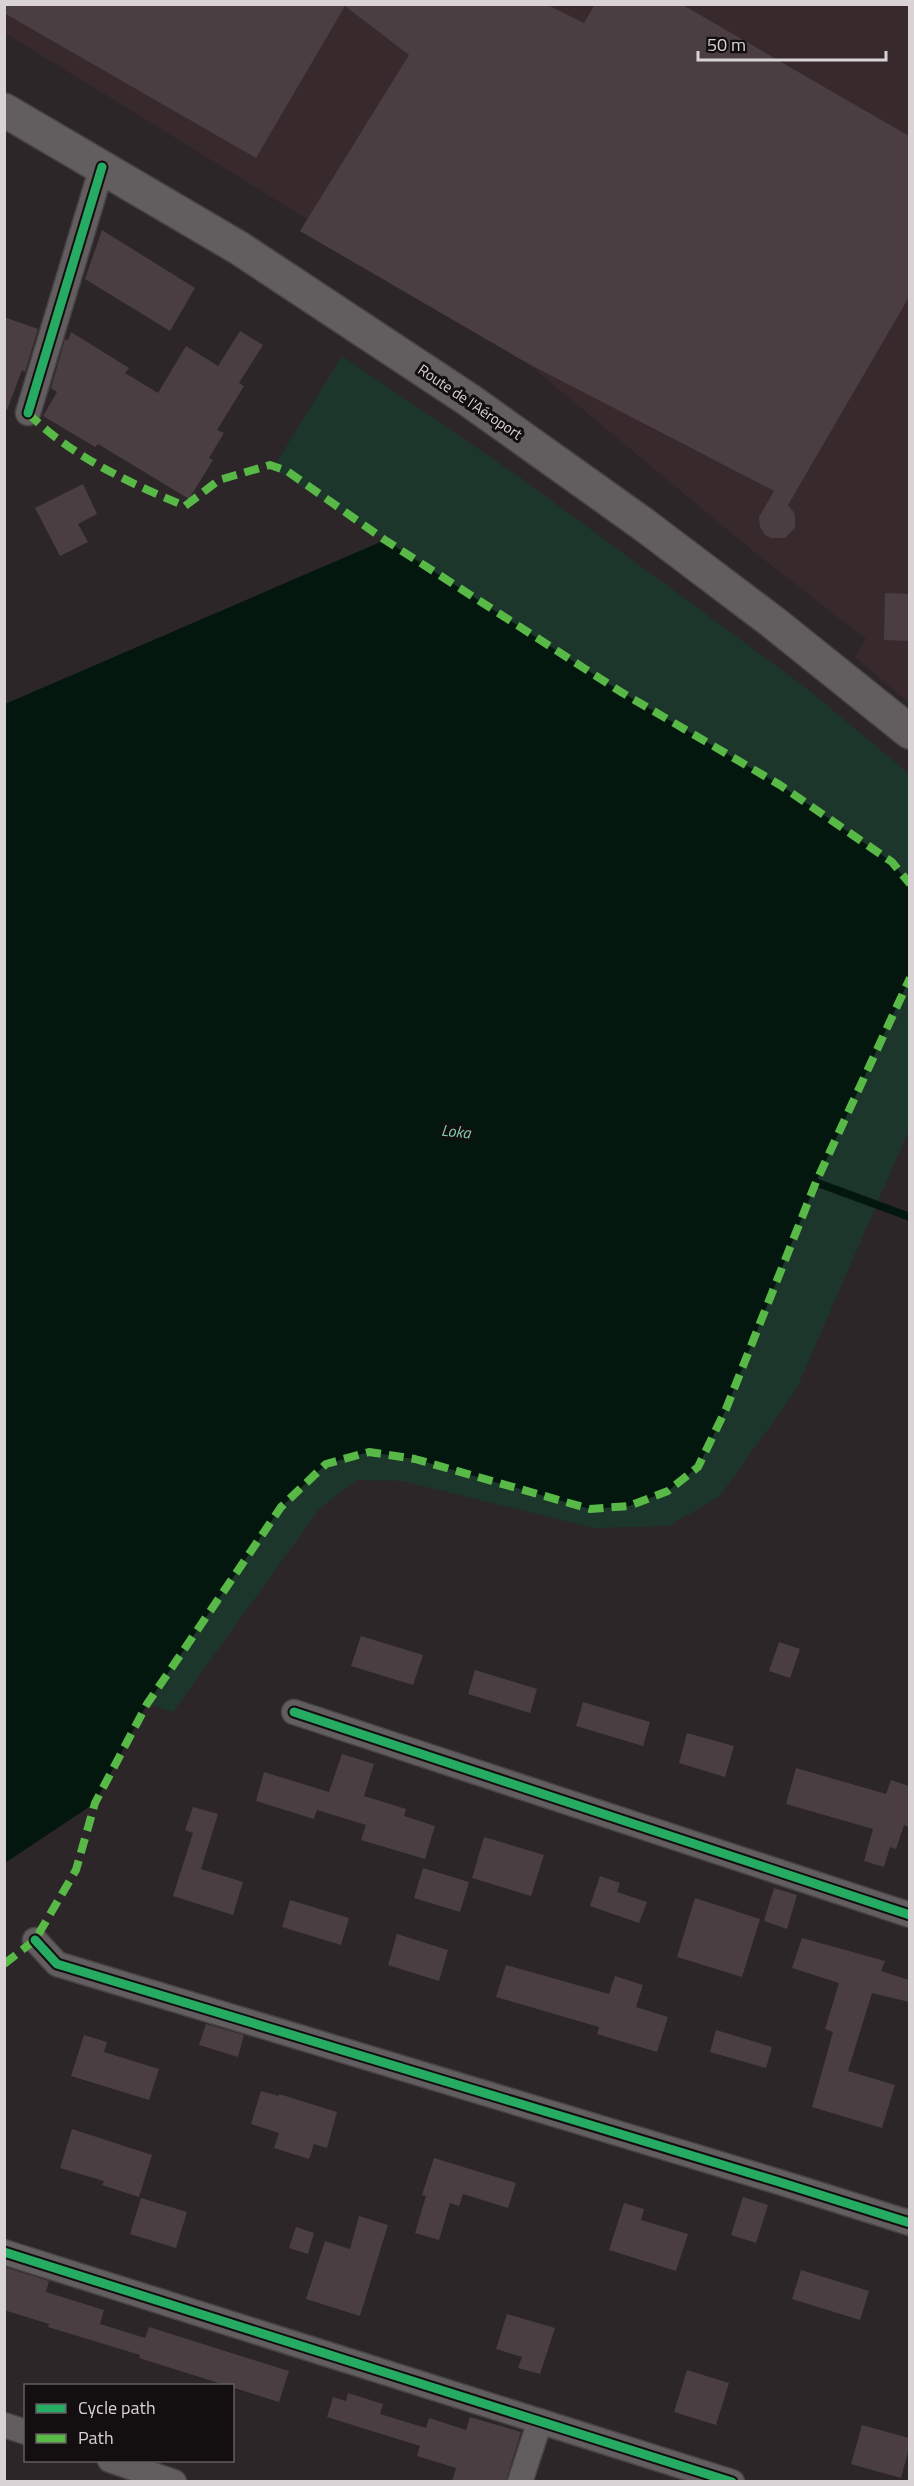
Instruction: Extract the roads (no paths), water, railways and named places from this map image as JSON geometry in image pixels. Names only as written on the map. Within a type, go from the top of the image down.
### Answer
[{"type":"main road","name":"Route de l'Aéroport","points":[[4,110],[239,248],[469,400],[643,524],[765,616],[909,732]]},
{"type":"street","points":[[28,413],[102,167]]},
{"type":"street","points":[[294,1712],[909,1915]]},
{"type":"street","points":[[35,1940],[57,1964],[909,2223]]},
{"type":"street","points":[[4,2252],[732,2481]]},
{"type":"street","points":[[520,2481],[540,2421]]},
{"type":"street","points":[[4,2426],[24,2431]]},
{"type":"street","points":[[116,2462],[174,2481]]},
{"type":"water","points":[[385,540],[621,692],[780,785],[892,862],[909,884],[909,980],[816,1182],[726,1409],[698,1467],[668,1491],[629,1506],[590,1509],[415,1459],[369,1452],[326,1464],[281,1507],[147,1704],[95,1803],[5,1863],[5,704]]},
{"type":"waterway","name":"Loka","points":[[807,1179],[910,1217]]}]
